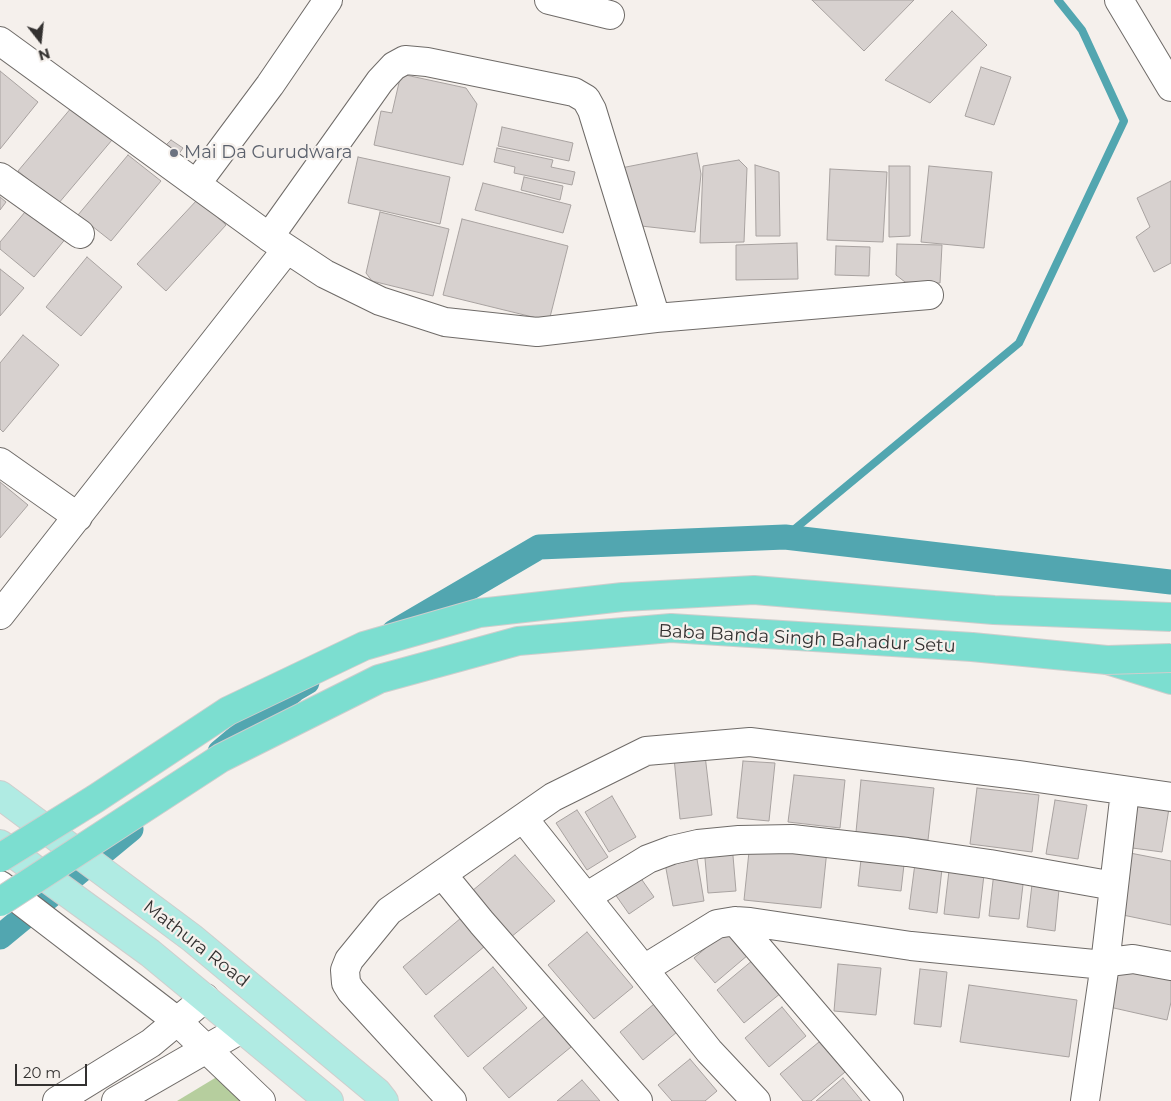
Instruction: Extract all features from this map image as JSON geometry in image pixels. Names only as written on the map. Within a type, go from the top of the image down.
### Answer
[{"type":"highway","name":"Baba Banda Singh Bahadur Setu","points":[[0,858],[95,799],[228,711],[364,646],[479,613],[623,597],[754,590],[994,610],[1171,616]]},
{"type":"highway","name":"Baba Banda Singh Bahadur Setu","points":[[0,902],[213,763],[238,749],[379,679],[518,641],[671,628],[972,647],[1106,660],[1171,658]]},
{"type":"highway","points":[[1106,660],[1171,680]]},
{"type":"main road","name":"Mathura Road","points":[[0,795],[192,938],[377,1092],[384,1101]]},
{"type":"main road","name":"Mathura Road","points":[[0,844],[150,953],[329,1101]]},
{"type":"street","points":[[197,183],[270,85],[328,0]]},
{"type":"street","points":[[549,0],[610,15]]},
{"type":"street","points":[[1119,0],[1171,87]]},
{"type":"street","points":[[0,41],[278,243],[325,274],[380,301],[445,322],[537,332],[656,318],[929,295]]},
{"type":"street","points":[[0,615],[78,517],[278,243],[380,81],[394,66],[405,60],[426,62],[574,92],[586,99],[592,110],[656,318]]},
{"type":"street","points":[[0,177],[80,234]]},
{"type":"street","points":[[0,462],[78,517]]},
{"type":"street","points":[[452,1101],[351,991],[346,983],[345,970],[350,960],[389,911],[553,797],[646,751],[750,742],[1171,796]]},
{"type":"street","points":[[1085,1101],[1125,791]]},
{"type":"street","points":[[523,818],[709,1052],[756,1101]]},
{"type":"street","points":[[586,897],[648,859],[672,850],[698,844],[739,840],[792,839],[907,852],[990,864],[1114,886]]},
{"type":"street","points":[[442,874],[482,923],[638,1101]]},
{"type":"street","points":[[0,885],[177,1021],[261,1101]]},
{"type":"street","points":[[644,969],[717,924],[735,922],[750,922],[911,946],[1104,964],[1116,960],[1134,959],[1171,966]]},
{"type":"street","points":[[735,922],[888,1101]]},
{"type":"street","points":[[57,1101],[151,1042],[205,998]]},
{"type":"street","points":[[116,1101],[242,1029]]},
{"type":"green space","points":[[220,1075],[242,1101],[177,1101]]},
{"type":"building","points":[[812,0],[914,0],[864,51]]},
{"type":"building","points":[[952,11],[987,45],[930,103],[885,80]]},
{"type":"building","points":[[981,67],[1011,77],[994,125],[965,116]]},
{"type":"building","points":[[0,71],[38,102],[0,149]]},
{"type":"building","points":[[401,74],[466,88],[477,104],[463,165],[374,145],[381,111],[392,113]]},
{"type":"building","points":[[72,107],[112,140],[58,204],[18,171]]},
{"type":"building","points":[[502,127],[573,143],[569,161],[498,146]]},
{"type":"building","name":"Mai Da Gurudwara","points":[[171,140],[183,148],[176,158],[162,149]]},
{"type":"building","points":[[497,148],[553,160],[551,167],[575,172],[572,185],[514,173],[515,167],[494,162]]},
{"type":"building","points":[[697,153],[701,174],[695,232],[632,225],[621,168]]},
{"type":"building","points":[[128,155],[161,181],[111,241],[78,215]]},
{"type":"building","points":[[358,157],[450,177],[440,224],[348,203]]},
{"type":"building","points":[[739,160],[747,168],[744,242],[700,243],[703,166]]},
{"type":"building","points":[[755,165],[779,172],[780,236],[756,236]]},
{"type":"building","points":[[889,166],[910,166],[910,236],[889,237]]},
{"type":"building","points":[[929,166],[992,172],[984,248],[921,242]]},
{"type":"building","points":[[830,169],[887,172],[883,242],[827,240]]},
{"type":"building","points":[[524,177],[563,186],[560,200],[521,190]]},
{"type":"building","points":[[1171,181],[1171,263],[1154,272],[1136,237],[1150,227],[1137,198]]},
{"type":"building","points":[[483,183],[571,205],[563,233],[475,210]]},
{"type":"building","points":[[0,197],[6,202],[0,210]]},
{"type":"building","points":[[198,199],[226,225],[166,291],[137,264]]},
{"type":"building","points":[[30,206],[67,237],[34,277],[0,249],[0,242]]},
{"type":"building","points":[[380,212],[449,229],[433,296],[372,281],[366,273]]},
{"type":"building","points":[[462,219],[568,246],[549,321],[443,295]]},
{"type":"building","points":[[797,243],[798,279],[736,280],[736,245]]},
{"type":"building","points":[[897,244],[942,245],[940,283],[905,282],[896,275]]},
{"type":"building","points":[[836,246],[870,247],[869,276],[835,275]]},
{"type":"building","points":[[87,257],[122,287],[81,336],[46,307]]},
{"type":"building","points":[[0,269],[24,288],[0,316]]},
{"type":"building","points":[[23,335],[59,365],[3,432],[0,429],[0,363]]},
{"type":"building","points":[[0,482],[28,505],[0,538]]},
{"type":"building","points":[[705,755],[712,815],[680,819],[674,758]]},
{"type":"building","points":[[743,761],[775,763],[769,821],[737,818]]},
{"type":"building","points":[[794,775],[845,780],[840,828],[788,822]]},
{"type":"building","points":[[861,780],[934,788],[928,840],[856,832]]},
{"type":"building","points":[[977,788],[1039,795],[1032,852],[970,844]]},
{"type":"building","points":[[612,796],[636,837],[609,852],[585,812]]},
{"type":"building","points":[[1133,797],[1170,802],[1162,852],[1125,847]]},
{"type":"building","points":[[1055,800],[1087,805],[1078,859],[1046,854]]},
{"type":"building","points":[[577,810],[608,857],[587,870],[556,823]]},
{"type":"building","points":[[750,842],[827,850],[821,908],[744,900]]},
{"type":"building","points":[[732,844],[736,891],[708,893],[704,847]]},
{"type":"building","points":[[862,851],[905,856],[901,891],[858,886]]},
{"type":"building","points":[[696,853],[704,901],[673,906],[664,858]]},
{"type":"building","points":[[1130,853],[1171,861],[1171,925],[1118,914]]},
{"type":"building","points":[[515,855],[555,901],[511,937],[472,891]]},
{"type":"building","points":[[916,856],[943,860],[937,913],[909,909]]},
{"type":"building","points":[[950,862],[985,866],[979,918],[944,914]]},
{"type":"building","points":[[635,870],[654,897],[629,914],[610,887]]},
{"type":"building","points":[[994,872],[1024,876],[1019,919],[989,916]]},
{"type":"building","points":[[1033,876],[1060,879],[1055,931],[1027,927]]},
{"type":"building","points":[[461,918],[485,946],[426,995],[403,967]]},
{"type":"building","points":[[727,930],[748,955],[715,983],[694,958]]},
{"type":"building","points":[[587,932],[633,987],[594,1019],[548,965]]},
{"type":"building","points":[[753,960],[781,993],[744,1023],[717,990]]},
{"type":"building","points":[[1115,963],[1171,976],[1171,1002],[1167,1020],[1105,1006]]},
{"type":"building","points":[[838,964],[881,968],[876,1015],[834,1011]]},
{"type":"building","points":[[493,967],[527,1008],[468,1057],[434,1016]]},
{"type":"building","points":[[920,969],[947,972],[941,1027],[914,1024]]},
{"type":"building","points":[[969,985],[1077,1000],[1069,1057],[960,1042]]},
{"type":"building","points":[[654,1004],[677,1032],[643,1060],[620,1032]]},
{"type":"building","points":[[782,1007],[806,1036],[769,1067],[745,1038]]},
{"type":"building","points":[[545,1016],[571,1047],[509,1098],[483,1068]]},
{"type":"building","points":[[819,1042],[845,1072],[811,1101],[803,1101],[780,1074]]},
{"type":"building","points":[[690,1059],[717,1091],[705,1101],[672,1101],[658,1085]]},
{"type":"building","points":[[843,1078],[862,1101],[816,1101]]},
{"type":"building","points":[[582,1080],[600,1101],[557,1101]]},
{"type":"waterway","points":[[785,537],[1019,343],[1124,121],[1082,30],[1058,0]]},
{"type":"waterway","points":[[394,632],[539,547],[785,537],[1171,582]]},
{"type":"waterway","points":[[220,752],[295,689],[307,682]]},
{"type":"waterway","points":[[0,937],[131,829]]},
{"type":"place","name":"Mai Da Gurudwara","points":[[174,153]]}]
